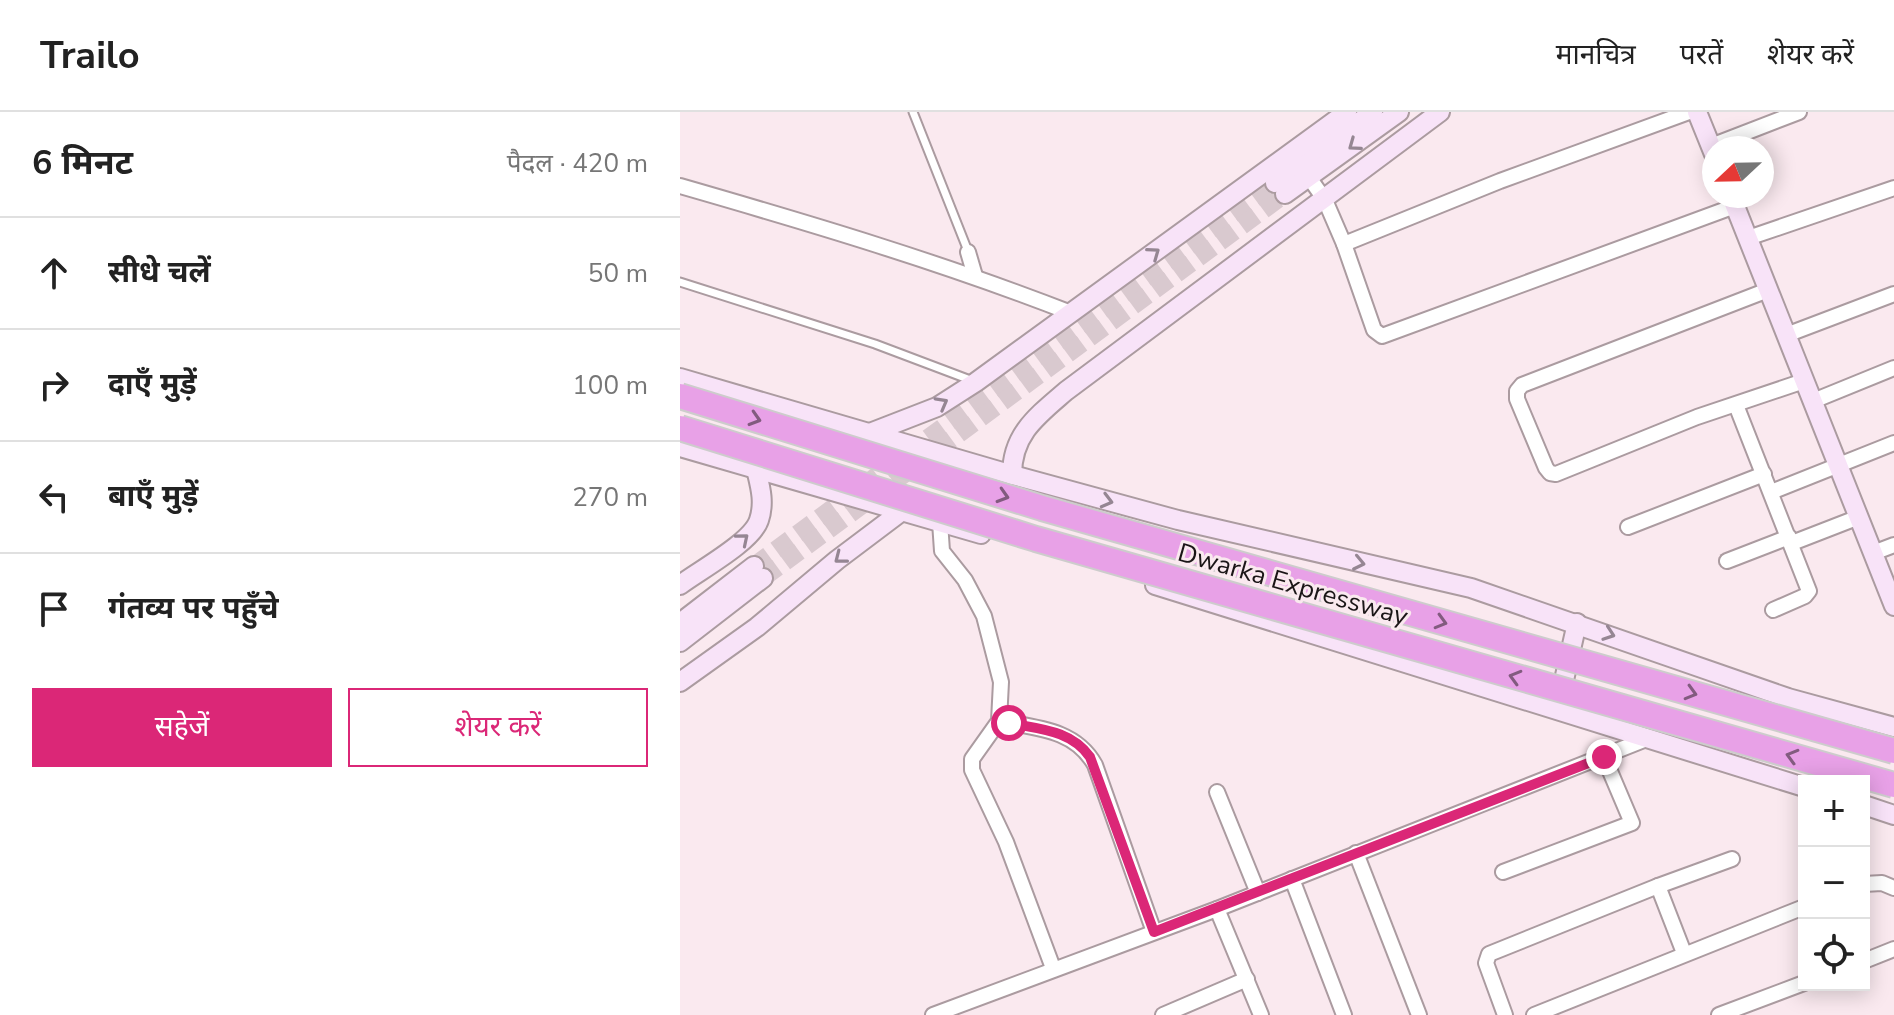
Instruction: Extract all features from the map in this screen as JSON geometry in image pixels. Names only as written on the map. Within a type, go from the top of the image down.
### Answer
[{"type":"highway","name":"Dwarka Expressway","points":[[680,396],[1042,508],[1894,751]]},
{"type":"highway","name":"Dwarka Expressway","points":[[680,428],[1036,539],[1894,785]]},
{"type":"street","points":[[1280,188],[1399,112]]},
{"type":"street","points":[[1012,475],[1012,456],[1019,440],[1049,406],[1440,112]]},
{"type":"street","points":[[1344,244],[1500,181],[1689,112]]},
{"type":"street","points":[[1697,112],[1706,136]]},
{"type":"street","points":[[1743,136],[1793,113]]},
{"type":"street","points":[[1304,171],[1358,115]]},
{"type":"street","points":[[870,433],[937,407],[976,382],[1358,115]]},
{"type":"street","points":[[1304,171],[1325,200],[1374,330],[1382,336],[1715,208]]},
{"type":"street","points":[[680,186],[975,276],[1071,313]]},
{"type":"street","points":[[1748,238],[1894,188]]},
{"type":"street","points":[[1736,208],[1894,606]]},
{"type":"street","points":[[968,252],[975,276]]},
{"type":"street","points":[[1768,290],[1522,385],[1516,395],[1546,468],[1553,474],[1697,417],[1804,381]]},
{"type":"street","points":[[1786,335],[1894,294]]},
{"type":"street","points":[[1813,401],[1894,368]]},
{"type":"street","points":[[680,378],[1012,475],[1193,524],[1471,588],[1788,698],[1894,727]]},
{"type":"street","points":[[1736,405],[1791,540],[1808,593],[1773,610]]},
{"type":"street","points":[[1771,492],[1894,443]]},
{"type":"street","points":[[680,447],[1111,572],[1798,785]]},
{"type":"street","points":[[680,585],[756,527],[763,497],[756,469]]},
{"type":"street","points":[[1628,527],[1764,474]]},
{"type":"street","points":[[680,682],[757,627],[902,511]]},
{"type":"street","points":[[1727,561],[1859,517]]},
{"type":"street","points":[[940,522],[942,551],[965,580],[984,616],[1001,682],[999,721],[972,759],[972,770],[1006,842],[1053,968]]},
{"type":"street","points":[[1873,553],[1894,545]]},
{"type":"street","points":[[680,623],[759,572],[680,642]]},
{"type":"street","points":[[1557,709],[1577,623]]},
{"type":"street","points":[[999,721],[1064,735],[1086,750],[1095,765],[1154,932]]},
{"type":"street","points":[[933,1015],[1217,909],[1649,738]]},
{"type":"street","points":[[1503,872],[1632,823],[1604,757]]},
{"type":"street","points":[[1217,792],[1258,893]]},
{"type":"street","points":[[1870,807],[1894,815]]},
{"type":"street","points":[[1356,853],[1419,1015]]},
{"type":"street","points":[[1505,1015],[1486,963],[1489,954],[1732,859]]},
{"type":"street","points":[[1292,879],[1344,1015]]},
{"type":"street","points":[[1870,884],[1882,883],[1894,888]]},
{"type":"street","points":[[1658,886],[1684,953]]},
{"type":"street","points":[[1217,909],[1261,1015]]},
{"type":"street","points":[[1534,1015],[1798,909]]},
{"type":"street","points":[[1870,959],[1894,949]]},
{"type":"street","points":[[1163,1015],[1247,979]]},
{"type":"street","points":[[1719,1015],[1798,985]]},
{"type":"lane","points":[[913,112],[968,252]]},
{"type":"lane","points":[[680,282],[875,344],[976,382]]},
{"type":"tunnel","points":[[754,566],[1275,183]]},
{"type":"tunnel","points":[[763,578],[1285,194]]},
{"type":"route","points":[[1009,723],[1064,735],[1081,746],[1090,757],[1154,932],[1604,757]]}]
